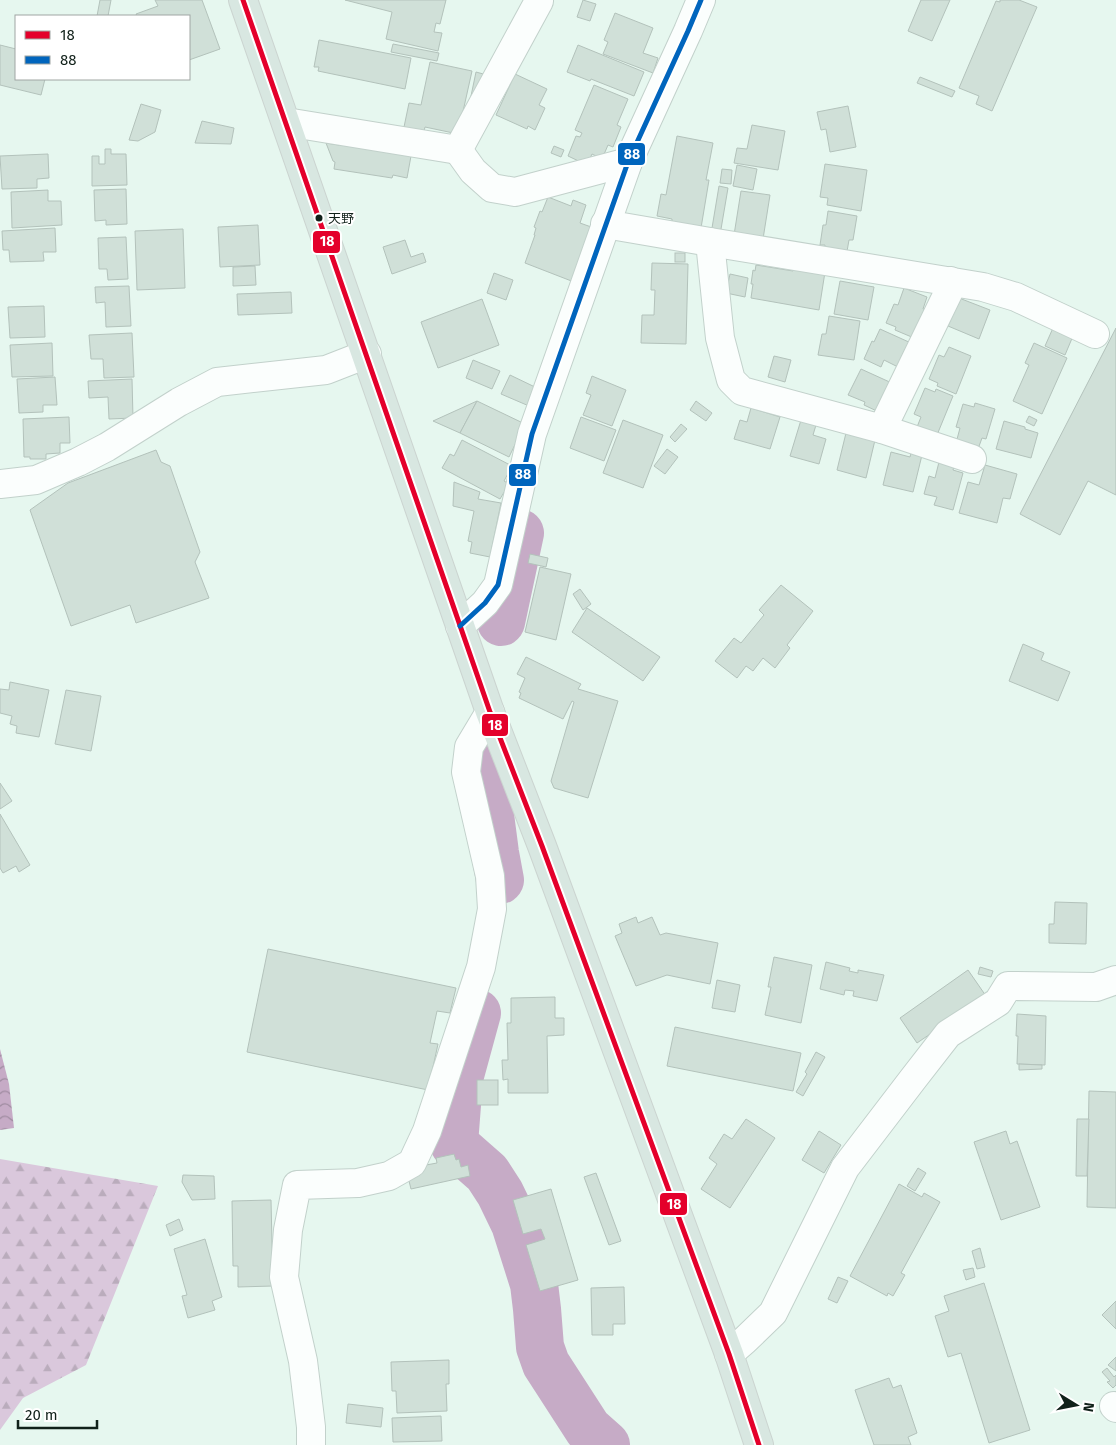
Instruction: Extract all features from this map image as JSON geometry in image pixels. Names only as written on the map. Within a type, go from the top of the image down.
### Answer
[{"type":"highway","points":[[243,0],[490,712],[542,846],[729,1354],[759,1445]]},
{"type":"street","points":[[460,626],[485,603],[498,584],[532,434],[628,162],[701,0]]},
{"type":"street","points":[[458,150],[539,1]]},
{"type":"street","points":[[286,122],[458,150],[473,171],[492,188],[515,192],[628,162]]},
{"type":"street","points":[[605,224],[983,287],[1016,297],[1095,334]]},
{"type":"street","points":[[710,242],[720,338],[730,380],[742,391],[882,429],[972,459]]},
{"type":"street","points":[[882,429],[949,291],[950,281]]},
{"type":"street","points":[[0,479],[36,480],[78,462],[107,447],[179,402],[217,382],[326,370],[367,354]]},
{"type":"street","points":[[311,1445],[311,1427],[303,1362],[284,1277],[288,1230],[297,1185],[358,1183],[389,1176],[412,1163],[427,1131],[481,967],[492,909],[490,876],[466,772],[469,747],[490,712]]},
{"type":"street","points":[[729,1354],[773,1313],[845,1168],[948,1034],[998,1002],[1008,986],[1096,987],[1116,980]]},
{"type":"green space","points":[[0,1159],[158,1186],[86,1365],[23,1398],[0,1430]]},
{"type":"water","points":[[0,1049],[9,1084],[14,1128],[0,1130]]},
{"type":"building","points":[[100,0],[111,0],[108,15],[97,15]]},
{"type":"building","points":[[155,0],[202,0],[220,49],[190,60],[190,15],[136,14],[158,6]]},
{"type":"building","points":[[345,0],[446,0],[440,24],[436,23],[434,32],[442,33],[438,51],[386,39],[392,12]]},
{"type":"building","points":[[583,0],[596,4],[590,21],[577,17]]},
{"type":"building","points":[[921,0],[950,0],[932,41],[908,31]]},
{"type":"building","points":[[1000,0],[1019,0],[1037,7],[992,111],[976,104],[979,96],[959,88],[996,1],[1000,2]]},
{"type":"building","points":[[615,13],[653,28],[643,53],[658,58],[653,73],[603,54],[608,42],[604,40]]},
{"type":"building","points":[[319,40],[411,58],[405,89],[318,71],[319,67],[314,67]]},
{"type":"building","points":[[393,44],[439,53],[437,61],[391,52]]},
{"type":"building","points":[[0,45],[15,49],[15,80],[45,80],[41,95],[0,85]]},
{"type":"building","points":[[578,45],[644,72],[634,96],[591,79],[590,81],[567,72]]},
{"type":"building","points":[[430,62],[472,71],[458,134],[425,127],[424,131],[404,127],[409,103],[421,105]]},
{"type":"building","points":[[476,72],[487,75],[482,98],[471,96]]},
{"type":"building","points":[[515,74],[547,89],[539,105],[545,108],[535,130],[528,126],[527,129],[496,115]]},
{"type":"building","points":[[920,77],[955,91],[952,97],[917,83]]},
{"type":"building","points":[[594,85],[628,99],[617,125],[621,127],[613,147],[608,145],[602,159],[592,154],[587,165],[568,156],[576,136],[580,137],[582,133],[575,130]]},
{"type":"building","points":[[141,104],[161,110],[155,132],[138,141],[129,140]]},
{"type":"building","points":[[848,106],[856,147],[830,152],[826,129],[821,130],[817,112]]},
{"type":"building","points":[[202,121],[234,128],[231,144],[195,143]]},
{"type":"building","points":[[752,125],[785,131],[778,170],[734,163],[737,148],[747,149]]},
{"type":"building","points":[[677,136],[713,143],[706,180],[709,180],[701,228],[672,222],[672,219],[657,216],[661,194],[666,195]]},
{"type":"building","points":[[340,141],[411,156],[407,178],[393,175],[392,178],[334,169],[335,162],[326,143],[339,145]]},
{"type":"building","points":[[554,146],[564,150],[561,157],[551,153]]},
{"type":"building","points":[[105,149],[111,149],[111,154],[126,154],[127,185],[92,186],[92,156],[99,156],[99,164],[105,164]]},
{"type":"building","points":[[48,154],[49,178],[37,179],[37,188],[2,189],[0,156]]},
{"type":"building","points":[[825,164],[867,170],[861,211],[827,205],[828,198],[820,197]]},
{"type":"building","points":[[737,165],[757,169],[753,190],[733,186]]},
{"type":"building","points":[[722,169],[732,170],[731,184],[720,183]]},
{"type":"building","points":[[719,186],[728,188],[720,235],[711,234]]},
{"type":"building","points":[[126,189],[127,224],[106,225],[106,220],[95,221],[94,190]]},
{"type":"building","points":[[48,190],[48,201],[61,201],[62,225],[12,228],[11,192]]},
{"type":"building","points":[[741,191],[770,195],[763,239],[734,235]]},
{"type":"building","points":[[548,197],[571,206],[573,200],[586,205],[580,223],[594,228],[574,282],[525,263],[535,235],[536,228],[534,227]]},
{"type":"building","points":[[828,211],[857,216],[853,240],[849,240],[846,257],[824,253],[825,245],[820,245],[823,225],[826,225]]},
{"type":"building","points":[[258,225],[260,265],[220,267],[218,227]]},
{"type":"building","points":[[55,228],[56,252],[43,252],[44,261],[10,262],[9,250],[3,250],[2,231]]},
{"type":"building","points":[[183,229],[185,288],[137,290],[135,231]]},
{"type":"building","points":[[126,237],[128,279],[108,280],[107,269],[99,269],[98,238]]},
{"type":"building","points":[[405,240],[411,257],[423,253],[426,262],[392,274],[383,247]]},
{"type":"building","points":[[675,253],[685,253],[685,262],[675,262]]},
{"type":"building","points":[[652,263],[688,264],[686,344],[641,343],[642,315],[654,315],[655,290],[651,290]]},
{"type":"building","points":[[756,265],[793,271],[794,266],[825,272],[819,310],[751,298],[753,270],[755,271]]},
{"type":"building","points":[[255,266],[256,285],[233,286],[233,267]]},
{"type":"building","points":[[494,273],[513,280],[506,300],[487,293]]},
{"type":"building","points":[[730,274],[748,278],[745,297],[726,293]]},
{"type":"building","points":[[840,281],[874,287],[868,320],[834,314]]},
{"type":"building","points":[[129,286],[131,326],[106,327],[105,302],[96,303],[95,287]]},
{"type":"building","points":[[904,288],[927,297],[923,309],[925,310],[914,338],[895,330],[896,327],[886,323],[894,304],[898,305]]},
{"type":"building","points":[[291,292],[292,313],[238,315],[237,294]]},
{"type":"building","points":[[959,298],[990,310],[979,339],[948,326]]},
{"type":"building","points":[[482,299],[499,345],[438,368],[421,322]]},
{"type":"building","points":[[44,306],[45,337],[10,338],[8,307]]},
{"type":"building","points":[[829,316],[860,321],[854,360],[818,355],[822,334],[826,334]]},
{"type":"building","points":[[1053,328],[1073,336],[1065,355],[1045,346]]},
{"type":"building","points":[[1116,328],[1116,495],[1088,481],[1060,535],[1020,514]]},
{"type":"building","points":[[880,329],[911,343],[900,368],[884,360],[881,367],[864,359]]},
{"type":"building","points":[[132,333],[134,377],[104,378],[103,359],[91,359],[89,335]]},
{"type":"building","points":[[52,343],[53,376],[12,377],[10,345]]},
{"type":"building","points":[[1034,343],[1067,358],[1042,414],[1013,401],[1029,365],[1025,363]]},
{"type":"building","points":[[949,347],[971,356],[956,394],[937,386],[938,383],[929,379],[939,355],[944,357]]},
{"type":"building","points":[[774,356],[791,360],[785,382],[768,377]]},
{"type":"building","points":[[473,360],[500,371],[492,389],[466,378]]},
{"type":"building","points":[[861,369],[894,384],[881,413],[864,405],[865,402],[848,395]]},
{"type":"building","points":[[510,375],[537,388],[529,406],[501,394]]},
{"type":"building","points":[[592,376],[626,390],[612,426],[583,415],[591,395],[586,393]]},
{"type":"building","points":[[55,377],[57,405],[43,405],[43,412],[19,413],[17,379]]},
{"type":"building","points":[[132,379],[133,418],[109,419],[108,397],[89,398],[88,381]]},
{"type":"building","points":[[925,388],[935,392],[936,389],[953,396],[937,435],[917,427],[921,417],[914,414]]},
{"type":"building","points":[[477,401],[460,433],[433,421]]},
{"type":"building","points":[[477,401],[525,424],[509,457],[460,433]]},
{"type":"building","points":[[696,401],[712,413],[706,421],[690,410]]},
{"type":"building","points":[[975,403],[995,409],[986,439],[982,438],[978,449],[956,443],[960,428],[956,427],[963,404],[974,407]]},
{"type":"building","points":[[751,408],[780,417],[770,449],[734,439],[740,420],[747,422]]},
{"type":"building","points":[[1029,416],[1037,420],[1034,426],[1026,422]]},
{"type":"building","points":[[69,417],[70,443],[60,443],[60,453],[46,454],[46,459],[24,457],[23,419]]},
{"type":"building","points":[[581,417],[616,430],[604,461],[570,448]]},
{"type":"building","points":[[623,420],[663,435],[643,488],[603,473]]},
{"type":"building","points":[[801,420],[816,425],[813,435],[826,439],[819,464],[790,456]]},
{"type":"building","points":[[1004,421],[1038,433],[1031,458],[996,449]]},
{"type":"building","points":[[681,424],[687,429],[675,442],[670,437]]},
{"type":"building","points":[[846,433],[875,440],[866,478],[837,470]]},
{"type":"building","points":[[462,440],[512,466],[504,481],[509,484],[500,499],[442,468],[450,454],[454,456]]},
{"type":"building","points":[[667,449],[678,457],[665,474],[654,466]]},
{"type":"building","points":[[156,450],[161,462],[170,466],[200,552],[195,562],[209,598],[136,623],[130,605],[71,626],[30,510],[68,483]]},
{"type":"building","points":[[891,452],[910,457],[911,453],[922,455],[913,492],[883,485]]},
{"type":"building","points":[[939,462],[954,466],[953,470],[963,473],[953,510],[934,505],[937,497],[924,494],[929,476],[935,478]]},
{"type":"building","points":[[985,465],[1017,474],[1010,499],[1003,498],[997,523],[959,513],[968,482],[979,485]]},
{"type":"building","points":[[454,482],[480,492],[478,499],[501,503],[490,557],[470,553],[472,542],[468,541],[474,511],[453,506]]},
{"type":"building","points":[[530,554],[548,558],[546,567],[528,563]]},
{"type":"building","points":[[540,567],[571,574],[556,640],[525,632]]},
{"type":"building","points":[[781,585],[813,611],[787,645],[790,648],[775,668],[763,658],[753,671],[746,666],[737,678],[715,661],[734,638],[741,643],[764,615],[759,610]]},
{"type":"building","points":[[580,589],[591,604],[583,610],[573,594]]},
{"type":"building","points":[[587,608],[660,657],[643,681],[572,632]]},
{"type":"building","points":[[1023,644],[1044,653],[1041,660],[1070,672],[1058,701],[1009,681]]},
{"type":"building","points":[[526,657],[581,684],[578,689],[618,701],[588,798],[554,788],[551,781],[574,702],[572,701],[563,719],[519,698],[521,693],[519,692],[525,678],[517,674]]},
{"type":"building","points":[[10,682],[49,690],[39,737],[16,733],[17,726],[10,724],[12,716],[0,713],[0,689],[9,690]]},
{"type":"building","points":[[66,690],[101,696],[91,751],[55,744]]},
{"type":"building","points":[[0,783],[12,801],[0,809]]},
{"type":"building","points":[[0,814],[30,865],[19,872],[16,866],[3,873],[0,868]]},
{"type":"building","points":[[1055,902],[1087,903],[1086,944],[1049,943],[1049,924],[1054,924]]},
{"type":"building","points":[[636,917],[638,923],[652,917],[660,935],[666,933],[718,943],[710,984],[667,975],[636,986],[615,936],[622,933],[619,924]]},
{"type":"building","points":[[268,949],[456,988],[450,1013],[437,1011],[430,1043],[438,1044],[428,1090],[247,1052]]},
{"type":"building","points":[[774,957],[812,965],[801,1023],[765,1015],[771,987],[768,987]]},
{"type":"building","points":[[826,962],[850,968],[849,971],[858,973],[858,970],[884,975],[877,1001],[853,996],[854,991],[845,990],[844,995],[820,989]]},
{"type":"building","points":[[980,967],[993,971],[991,977],[978,974]]},
{"type":"building","points":[[968,970],[986,996],[917,1043],[900,1018]]},
{"type":"building","points":[[717,980],[740,985],[735,1012],[712,1008]]},
{"type":"building","points":[[555,997],[555,1018],[564,1018],[564,1035],[547,1036],[548,1093],[508,1093],[508,1079],[503,1080],[502,1060],[508,1060],[507,1023],[511,1023],[511,998]]},
{"type":"building","points":[[1017,1014],[1046,1016],[1045,1065],[1017,1064]]},
{"type":"building","points":[[675,1027],[801,1053],[793,1091],[667,1066]]},
{"type":"building","points":[[816,1052],[825,1057],[803,1096],[796,1092],[807,1074],[805,1072]]},
{"type":"building","points":[[1019,1064],[1042,1065],[1042,1069],[1019,1070]]},
{"type":"building","points":[[477,1080],[498,1080],[498,1105],[477,1105]]},
{"type":"building","points":[[1089,1091],[1116,1092],[1116,1208],[1087,1207]]},
{"type":"building","points":[[746,1119],[775,1138],[730,1208],[701,1189],[717,1164],[709,1158],[724,1134],[732,1139]]},
{"type":"building","points":[[1077,1119],[1089,1119],[1087,1176],[1076,1176]]},
{"type":"building","points":[[819,1131],[841,1145],[824,1173],[802,1160]]},
{"type":"building","points":[[1006,1131],[1010,1144],[1017,1141],[1040,1207],[1001,1220],[974,1142]]},
{"type":"building","points":[[454,1154],[456,1160],[459,1159],[461,1167],[468,1165],[470,1176],[411,1189],[409,1181],[426,1165],[437,1163],[436,1158]]},
{"type":"building","points":[[918,1168],[926,1173],[915,1191],[907,1186]]},
{"type":"building","points":[[596,1173],[621,1241],[609,1245],[584,1177]]},
{"type":"building","points":[[183,1175],[214,1176],[215,1199],[192,1200],[182,1182]]},
{"type":"building","points":[[899,1184],[922,1197],[924,1193],[940,1202],[901,1273],[905,1275],[893,1296],[888,1293],[887,1296],[850,1276]]},
{"type":"building","points":[[551,1189],[578,1280],[540,1291],[526,1245],[545,1239],[541,1229],[523,1234],[513,1200]]},
{"type":"building","points":[[271,1200],[273,1286],[238,1287],[238,1266],[233,1266],[232,1201]]},
{"type":"building","points":[[179,1219],[183,1230],[170,1236],[166,1225]]},
{"type":"building","points":[[205,1239],[222,1297],[212,1301],[215,1310],[188,1318],[182,1296],[187,1295],[174,1249]]},
{"type":"building","points":[[980,1248],[985,1267],[977,1269],[972,1251]]},
{"type":"building","points":[[973,1268],[975,1277],[966,1280],[963,1270]]},
{"type":"building","points":[[838,1277],[848,1281],[837,1303],[828,1299]]},
{"type":"building","points":[[984,1283],[1030,1430],[989,1443],[961,1353],[948,1357],[935,1316],[949,1311],[944,1296]]},
{"type":"building","points":[[624,1287],[625,1324],[613,1324],[613,1335],[592,1335],[591,1288]]},
{"type":"building","points":[[1116,1301],[1116,1329],[1102,1315]]},
{"type":"building","points":[[1116,1357],[1116,1371],[1108,1365]]},
{"type":"building","points":[[449,1360],[449,1384],[446,1384],[447,1411],[397,1413],[396,1391],[392,1391],[391,1362]]},
{"type":"building","points":[[1107,1368],[1114,1377],[1116,1375],[1116,1385],[1113,1388],[1107,1382],[1110,1381],[1102,1372]]},
{"type":"building","points":[[889,1378],[893,1388],[901,1385],[917,1433],[908,1437],[911,1445],[874,1445],[855,1390]]},
{"type":"building","points":[[348,1404],[383,1408],[381,1427],[346,1423]]},
{"type":"building","points":[[441,1416],[442,1441],[393,1442],[392,1418]]},
{"type":"waterway","points":[[501,622],[520,533]]},
{"type":"waterway","points":[[483,762],[500,880]]},
{"type":"waterway","points":[[477,1013],[459,1079],[454,1144],[487,1173],[500,1193],[515,1224],[534,1284],[540,1347],[546,1364],[588,1429],[606,1445]]},
{"type":"transit line","name":"18","points":[[243,0],[490,712],[542,846],[729,1354],[759,1445]]},
{"type":"transit line","name":"88","points":[[460,626],[485,603],[498,585],[532,434],[628,162],[701,0]]},
{"type":"place","name":"天野","points":[[319,218]]}]
